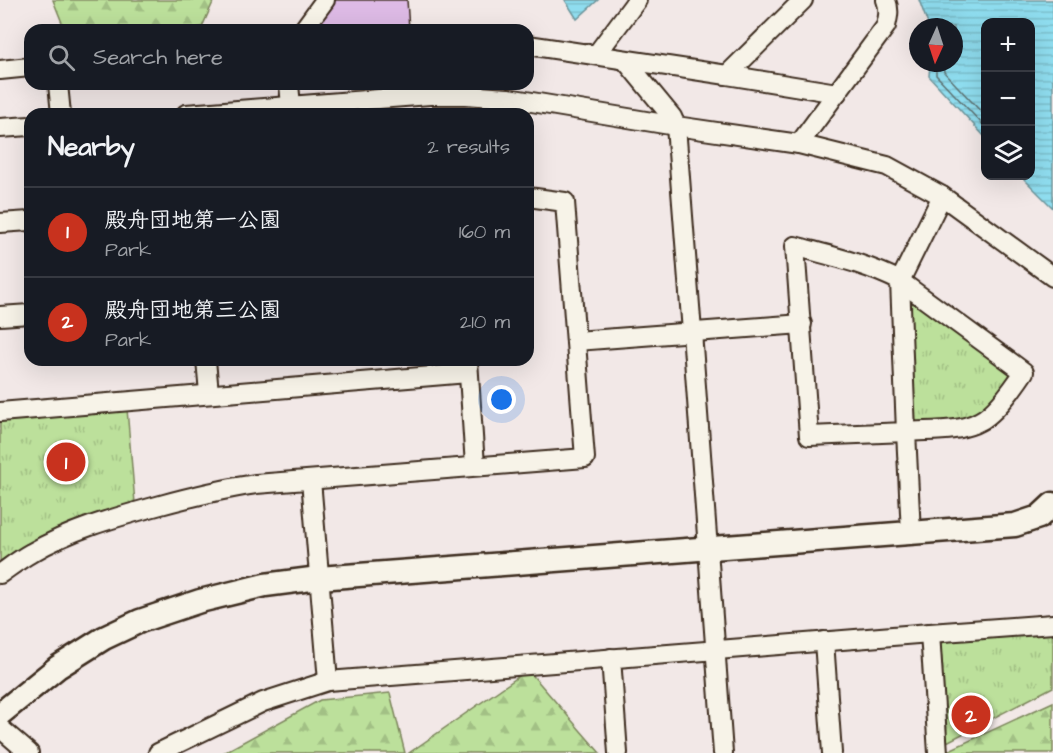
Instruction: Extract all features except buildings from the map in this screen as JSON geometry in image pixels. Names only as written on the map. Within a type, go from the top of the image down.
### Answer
[{"type":"street","points":[[307,24],[325,0]]},
{"type":"street","points":[[596,55],[637,0]]},
{"type":"street","points":[[727,75],[803,0]]},
{"type":"street","points":[[800,144],[886,26],[889,8],[886,0]]},
{"type":"street","points":[[534,46],[837,93]]},
{"type":"street","points":[[625,60],[672,117],[676,126],[723,753]]},
{"type":"street","points":[[0,70],[24,68]]},
{"type":"street","points":[[59,90],[60,108]]},
{"type":"street","points":[[290,90],[291,106]]},
{"type":"street","points":[[265,108],[430,95],[465,95],[508,98],[800,144],[887,166],[942,196],[1053,277]]},
{"type":"street","points":[[0,128],[24,126]]},
{"type":"street","points":[[911,533],[900,281],[942,196]]},
{"type":"street","points":[[0,574],[30,553],[87,527],[214,491],[256,484],[585,458],[565,202],[534,198]]},
{"type":"street","points":[[0,223],[24,221]]},
{"type":"street","points":[[795,246],[864,265],[900,281],[1024,372],[996,408],[981,421],[960,429],[809,436],[795,246]]},
{"type":"street","points":[[0,316],[24,314]]},
{"type":"street","points":[[576,341],[802,324]]},
{"type":"street","points":[[206,366],[208,393]]},
{"type":"street","points":[[0,412],[468,366],[475,466]]},
{"type":"street","points":[[311,480],[328,681]]},
{"type":"street","points":[[0,714],[58,667],[104,638],[140,621],[200,601],[265,585],[319,578],[1015,525],[1039,517],[1053,504]]},
{"type":"street","points":[[158,753],[263,702],[328,681],[1053,624]]},
{"type":"street","points":[[930,633],[938,753]]},
{"type":"street","points":[[824,641],[832,753]]},
{"type":"street","points":[[612,658],[618,753]]},
{"type":"street","points":[[0,728],[29,753]]},
{"type":"green space","points":[[53,0],[214,0],[203,24],[63,24]]},
{"type":"green space","points":[[913,301],[1008,371],[1011,377],[977,412],[963,418],[920,424],[914,419],[910,309]]},
{"type":"green space","points":[[127,409],[135,503],[54,532],[24,546],[0,562],[0,421]]},
{"type":"green space","points":[[1053,633],[1053,687],[945,743],[941,645],[944,641]]},
{"type":"green space","points":[[528,670],[600,753],[409,753]]},
{"type":"green space","points":[[390,693],[405,753],[223,753],[320,700]]},
{"type":"green space","points":[[1053,702],[1053,753],[943,753]]},
{"type":"water","points":[[565,0],[598,0],[577,19]]},
{"type":"water","points":[[919,0],[1053,0],[1053,208],[1025,180],[1035,180],[1035,18],[981,18],[981,133],[929,76],[929,72],[963,72],[963,18],[926,18]]},
{"type":"place","name":"殿舟団地第一公園","points":[[66,462]]},
{"type":"place","name":"殿舟団地第三公園","points":[[971,715]]}]
